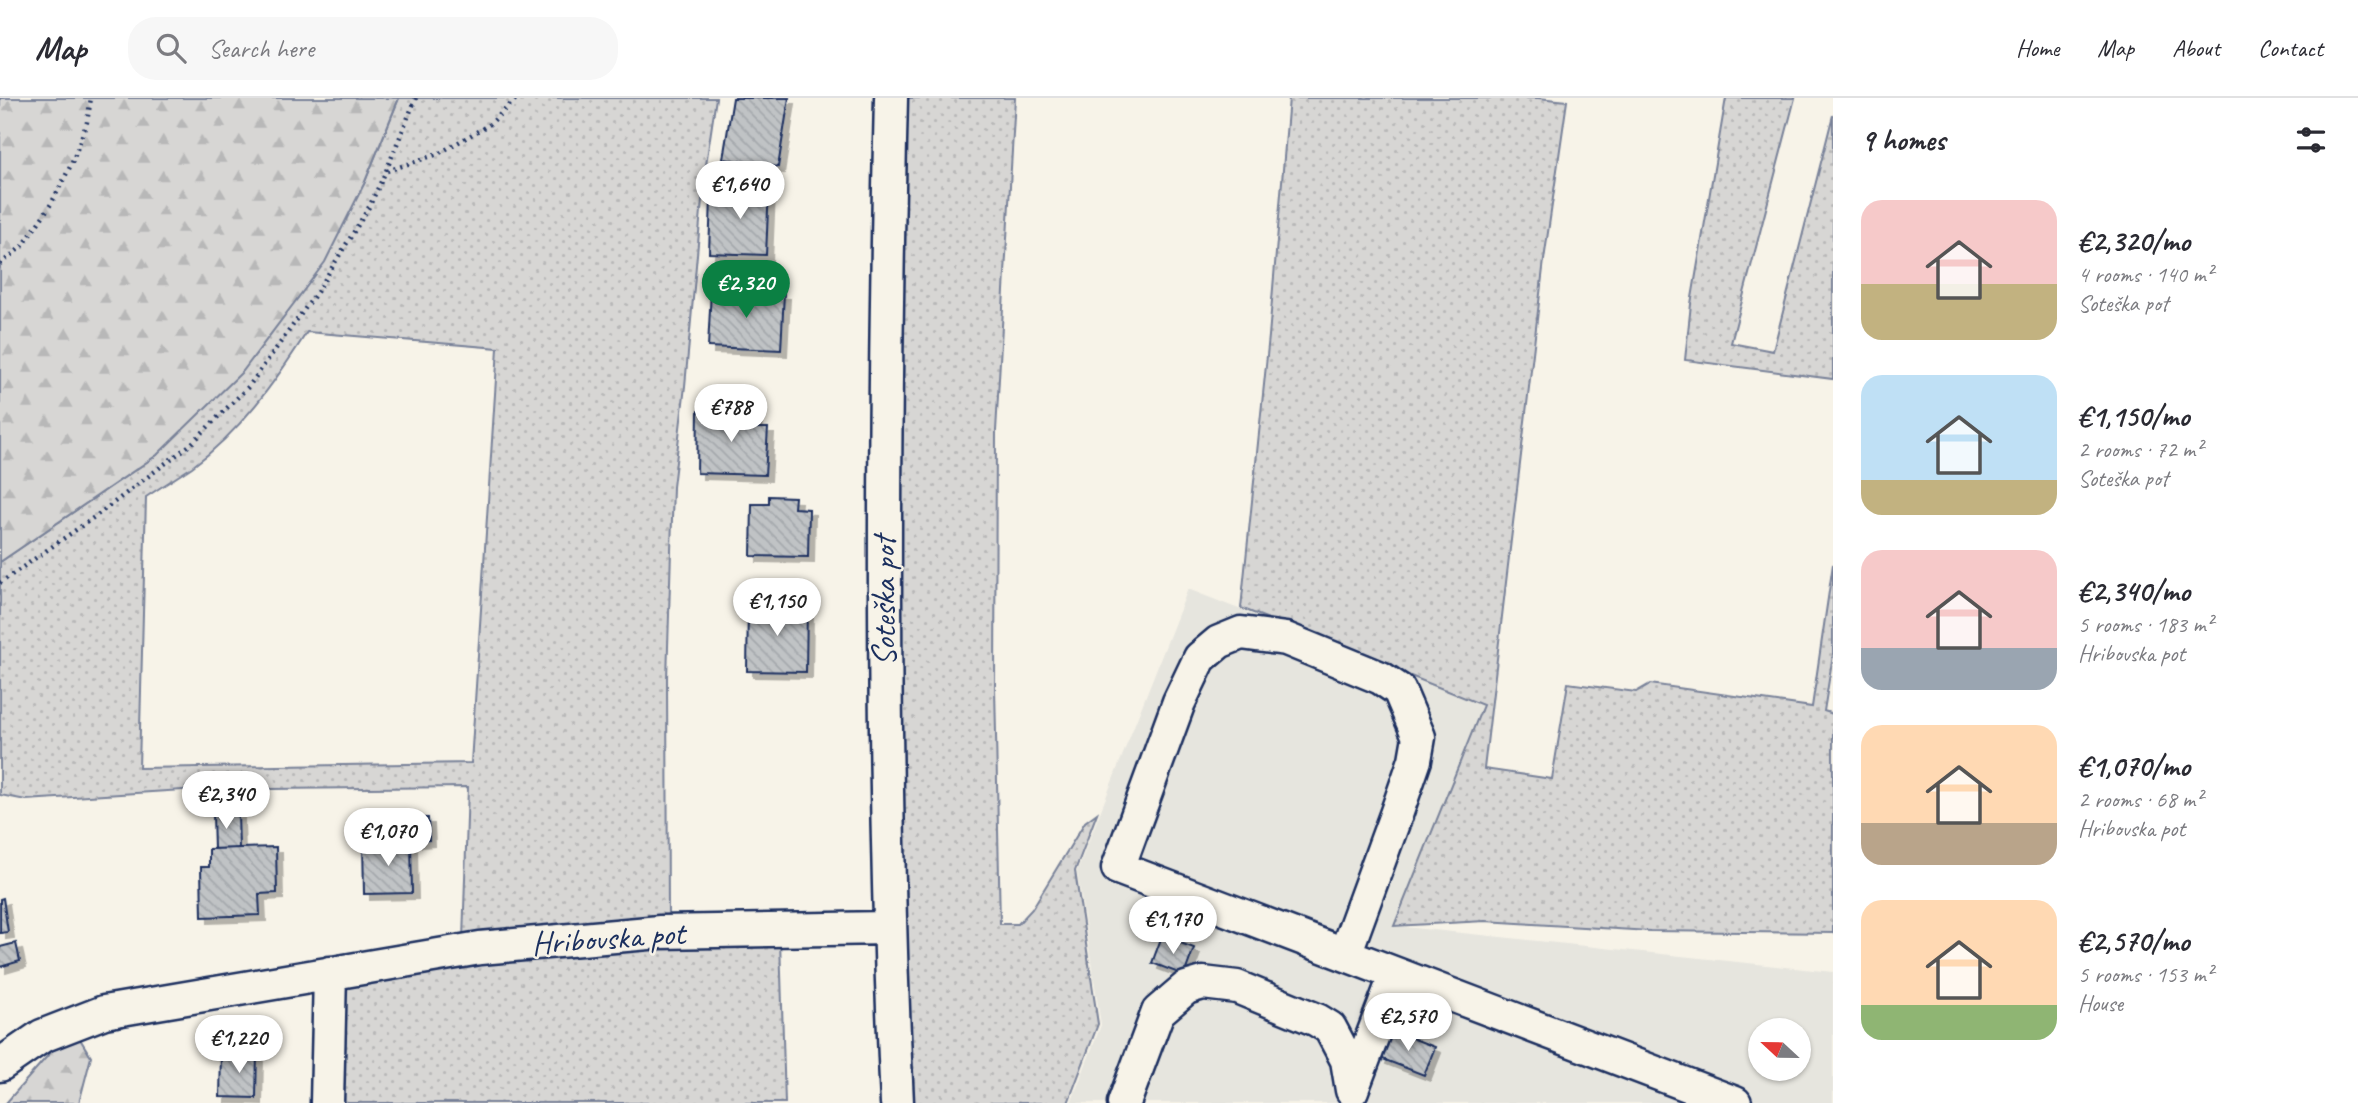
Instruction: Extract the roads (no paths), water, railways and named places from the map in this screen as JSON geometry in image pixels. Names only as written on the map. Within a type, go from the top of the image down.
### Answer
[{"type":"street","name":"Soteška pot","points":[[891,98],[883,569],[888,928],[897,1103]]},
{"type":"street","points":[[1345,954],[1402,799],[1415,760],[1419,737],[1399,690],[1381,678],[1286,639],[1241,634],[1219,642],[1200,658],[1179,702],[1118,868],[1735,1103]]},
{"type":"street","name":"Hribovska pot","points":[[0,1065],[42,1036],[104,1012],[480,948],[660,932],[888,928]]},
{"type":"street","points":[[327,1103],[330,973]]},
{"type":"street","points":[[1350,1097],[1396,974]]},
{"type":"street","points":[[1124,1103],[1158,1012],[1186,988],[1203,983],[1237,987],[1330,1028],[1347,1060],[1350,1097]]}]
